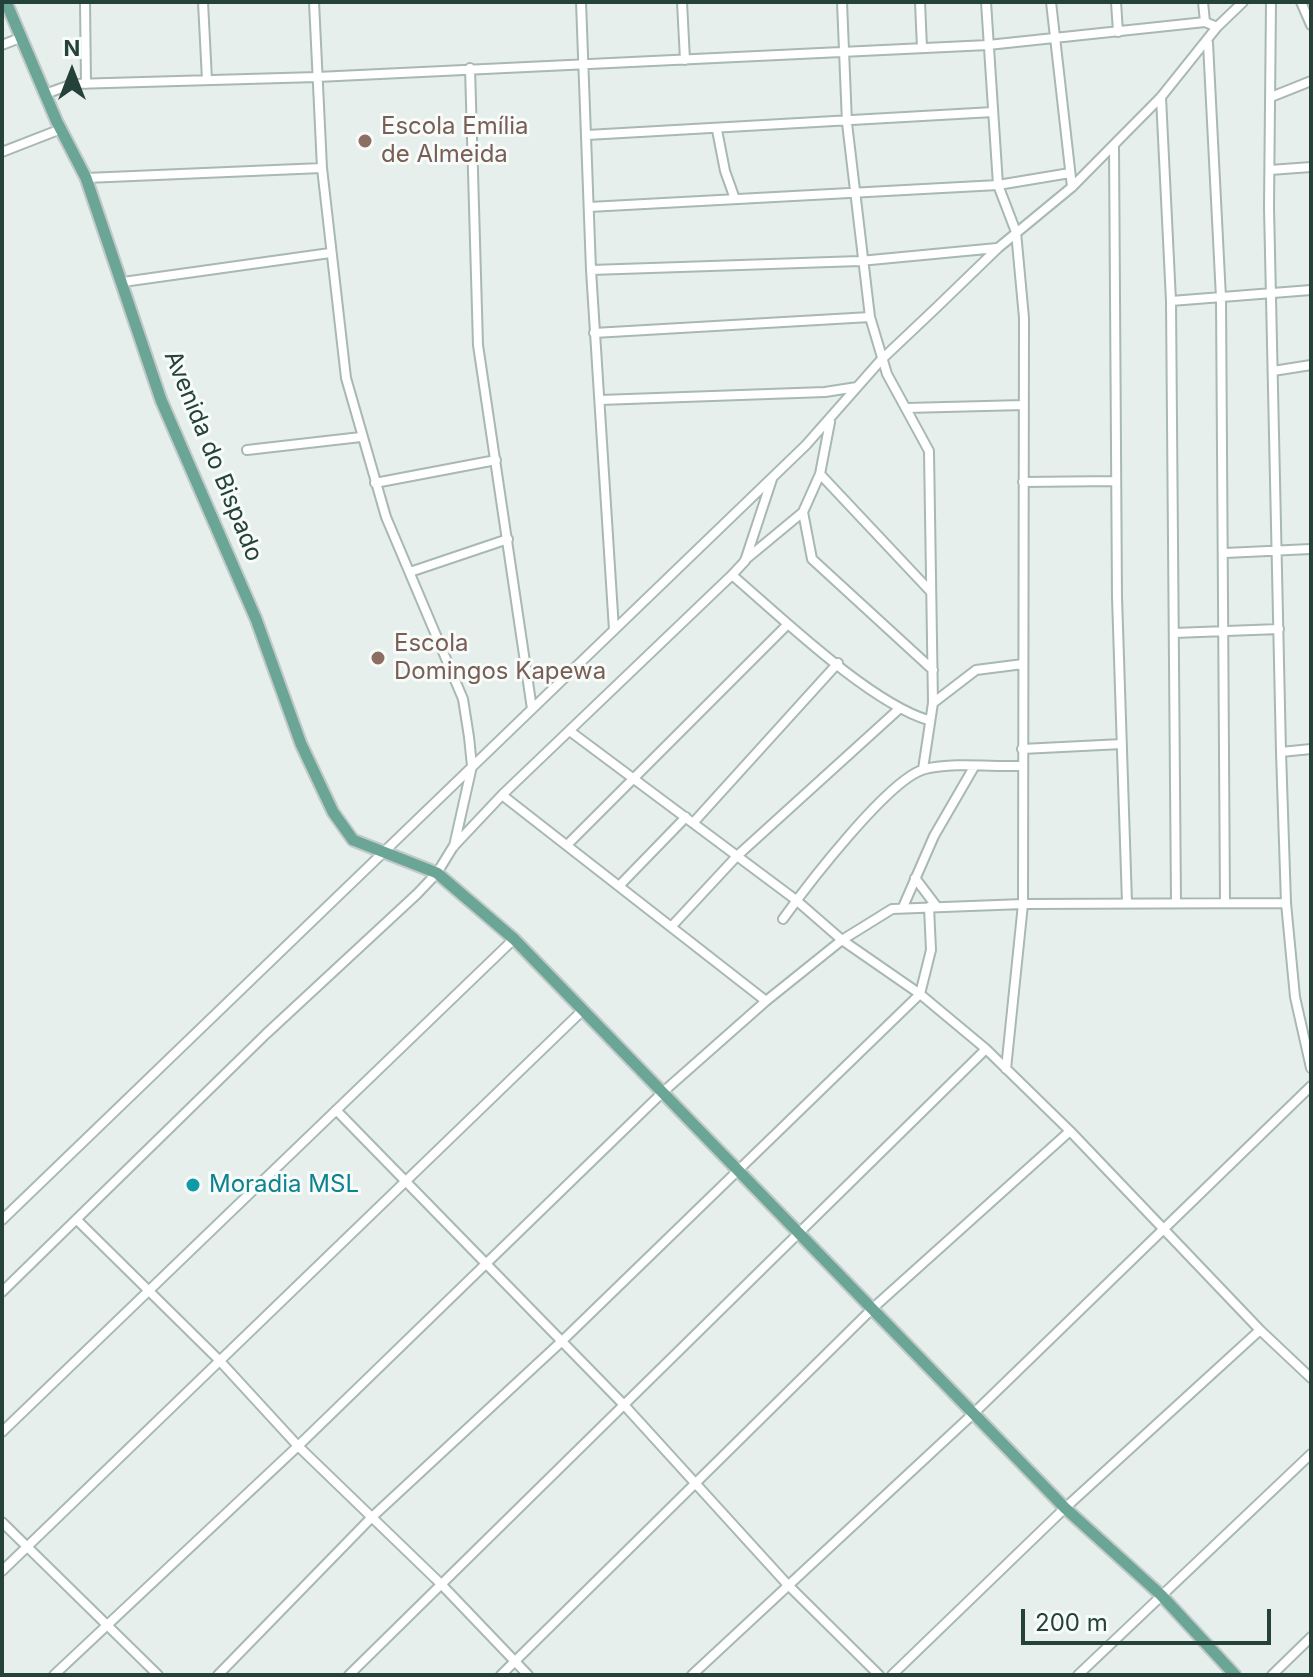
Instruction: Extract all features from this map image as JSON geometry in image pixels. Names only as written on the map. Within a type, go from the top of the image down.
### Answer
[{"type":"main road","name":"Avenida do Bispado","points":[[6,2],[45,94],[86,178],[161,400],[256,619],[301,744],[333,812],[353,840],[437,873],[514,939],[1065,1508],[1161,1595],[1235,1675]]},
{"type":"street","points":[[85,2],[86,84]]},
{"type":"street","points":[[203,2],[207,80]]},
{"type":"street","points":[[314,2],[322,168],[346,378],[375,483],[463,699],[472,766],[453,847]]},
{"type":"street","points":[[581,2],[594,333],[614,630]]},
{"type":"street","points":[[682,2],[685,60]]},
{"type":"street","points":[[842,2],[853,193],[870,317],[881,360],[929,451],[933,703],[923,769]]},
{"type":"street","points":[[920,2],[922,48]]},
{"type":"street","points":[[986,2],[998,185],[1016,232],[1024,318],[1023,904],[1006,1069]]},
{"type":"street","points":[[1051,2],[1072,187]]},
{"type":"street","points":[[1116,2],[1118,32]]},
{"type":"street","points":[[1203,2],[1205,22]]},
{"type":"street","points":[[2,1220],[830,420],[881,360],[998,248],[1072,187],[1161,97],[1217,27],[1243,2]]},
{"type":"street","points":[[1271,2],[1273,371],[1286,903],[1295,997],[1311,1068]]},
{"type":"street","points":[[1301,2],[1311,25]]},
{"type":"street","points":[[45,94],[73,84],[317,77],[988,45],[1205,22],[1217,27]]},
{"type":"street","points":[[2,45],[20,38]]},
{"type":"street","points":[[1208,42],[1221,298],[1226,632],[1225,903]]},
{"type":"street","points":[[470,68],[478,345],[532,709]]},
{"type":"street","points":[[1271,97],[1311,81]]},
{"type":"street","points":[[1161,97],[1171,301],[1176,903]]},
{"type":"street","points":[[587,135],[847,123],[993,112]]},
{"type":"street","points":[[2,152],[61,129]]},
{"type":"street","points":[[717,130],[725,171],[735,199]]},
{"type":"street","points":[[1114,145],[1116,481],[1127,903]]},
{"type":"street","points":[[1270,170],[1311,167]]},
{"type":"street","points":[[86,178],[322,168]]},
{"type":"street","points":[[589,207],[998,185],[1070,173]]},
{"type":"street","points":[[591,270],[860,261],[998,248]]},
{"type":"street","points":[[123,282],[330,253]]},
{"type":"street","points":[[1171,301],[1311,290]]},
{"type":"street","points":[[594,333],[870,317]]},
{"type":"street","points":[[1273,371],[1311,365]]},
{"type":"street","points":[[600,400],[825,392],[858,387]]},
{"type":"street","points":[[906,408],[1024,405]]},
{"type":"street","points":[[2,1292],[266,1034],[437,873],[453,847],[502,795],[571,732],[745,561],[803,512],[820,474],[830,420]]},
{"type":"street","points":[[247,450],[361,437]]},
{"type":"street","points":[[375,483],[496,460]]},
{"type":"street","points":[[745,561],[774,474]]},
{"type":"street","points":[[820,474],[931,592]]},
{"type":"street","points":[[1023,482],[1116,481]]},
{"type":"street","points":[[803,512],[812,559],[933,670]]},
{"type":"street","points":[[410,572],[508,539]]},
{"type":"street","points":[[1225,553],[1311,549]]},
{"type":"street","points":[[732,575],[788,624],[899,709],[928,720]]},
{"type":"street","points":[[568,844],[788,624]]},
{"type":"street","points":[[1174,633],[1279,629]]},
{"type":"street","points":[[620,885],[689,820],[838,663]]},
{"type":"street","points":[[933,703],[976,670],[1023,664]]},
{"type":"street","points":[[671,927],[737,856],[899,709]]},
{"type":"street","points":[[571,732],[796,900],[842,940],[920,994],[986,1049],[1070,1131],[1260,1330],[1311,1378]]},
{"type":"street","points":[[1022,749],[1122,744]]},
{"type":"street","points":[[1281,752],[1311,749]]},
{"type":"street","points":[[783,919],[862,822],[899,785],[923,769],[1022,766]]},
{"type":"street","points":[[903,907],[941,822],[974,767]]},
{"type":"street","points":[[502,795],[766,1001]]},
{"type":"street","points":[[218,1675],[371,1518],[561,1342],[737,1167],[920,994],[931,950],[933,907],[915,878]]},
{"type":"street","points":[[54,1675],[298,1446],[663,1092],[766,1001],[842,940],[903,907],[1286,903]]},
{"type":"street","points":[[2,1432],[514,939]]},
{"type":"street","points":[[2,1571],[583,1010]]},
{"type":"street","points":[[349,1675],[986,1049]]},
{"type":"street","points":[[692,1675],[974,1413],[1311,1086]]},
{"type":"street","points":[[336,1110],[625,1406],[787,1584],[879,1675]]},
{"type":"street","points":[[501,1675],[873,1308],[1070,1131]]},
{"type":"street","points":[[77,1220],[528,1675]]},
{"type":"street","points":[[892,1675],[1065,1508],[1260,1330]]},
{"type":"street","points":[[1078,1675],[1311,1454]]},
{"type":"street","points":[[2,1522],[158,1675]]},
{"type":"street","points":[[1272,1675],[1311,1637]]},
{"type":"place","name":"Escola Emília de Almeida","points":[[365,141]]},
{"type":"place","name":"Escola Domingos Kapewa","points":[[378,658]]},
{"type":"place","name":"Moradia MSL","points":[[193,1185]]}]
